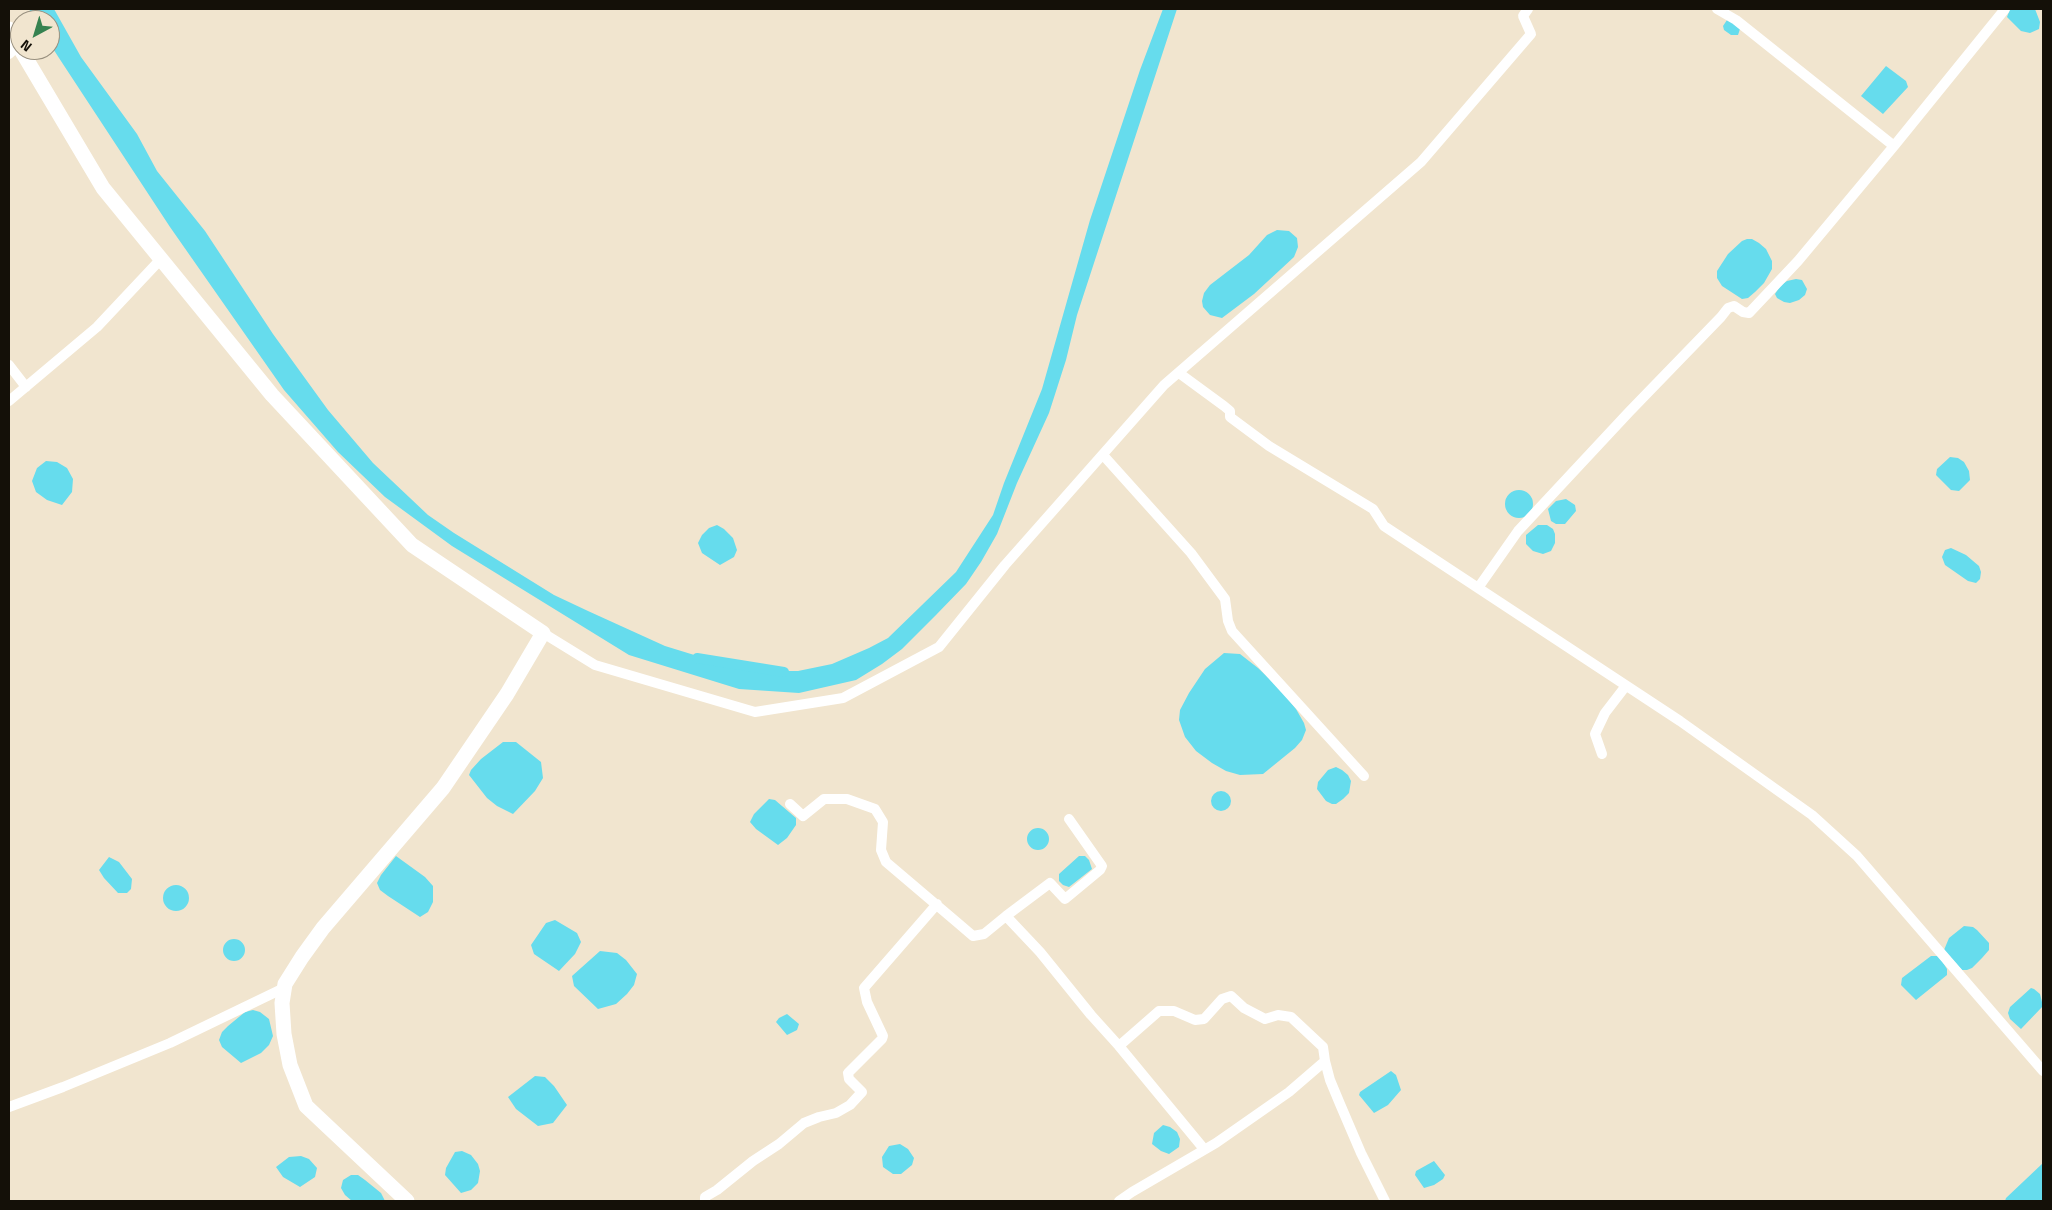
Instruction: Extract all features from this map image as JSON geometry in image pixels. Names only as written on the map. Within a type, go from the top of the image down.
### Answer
[{"type":"main road","points":[[24,60],[103,188],[272,396],[412,545],[543,633],[507,694],[443,788],[323,928],[302,957],[284,988],[282,1004],[284,1034],[290,1065],[306,1106],[406,1201]]},
{"type":"street","points":[[543,633],[595,665],[755,712],[844,698],[939,647],[1005,565],[1164,386],[1421,162],[1531,34],[1523,16],[1528,9]]},
{"type":"street","points":[[1718,9],[1736,20],[1894,146]]},
{"type":"street","points":[[1478,588],[1518,531],[1728,308],[1734,306],[1743,312],[1749,313],[1798,261],[2005,9]]},
{"type":"street","points":[[9,401],[96,327],[160,260]]},
{"type":"street","points":[[9,365],[26,387]]},
{"type":"street","points":[[1179,373],[1224,406],[1230,411],[1230,417],[1269,446],[1373,509],[1384,526],[1625,687],[1680,721],[1812,815],[1857,856],[2043,1071]]},
{"type":"street","points":[[1103,455],[1191,554],[1226,599],[1228,621],[1232,631],[1364,776]]},
{"type":"street","points":[[1602,754],[1595,734],[1605,713],[1625,687]]},
{"type":"street","points":[[790,804],[803,816],[824,800],[847,799],[875,810],[883,822],[881,850],[886,862],[974,936],[991,930],[1006,916],[1050,883],[1065,899],[1100,870],[1102,866],[1069,819]]},
{"type":"street","points":[[705,1201],[705,1197],[779,1144],[804,1123],[836,1113],[850,1105],[862,1092],[849,1078],[848,1072],[882,1039],[867,1002],[864,988],[937,904]]},
{"type":"street","points":[[1006,916],[1040,952],[1204,1149]]},
{"type":"street","points":[[9,1107],[170,1043],[284,988]]},
{"type":"street","points":[[1119,1046],[1159,1011],[1174,1011],[1195,1020],[1204,1019],[1222,999],[1231,996],[1244,1008],[1265,1018],[1278,1015],[1292,1017],[1323,1047],[1330,1080],[1386,1201]]},
{"type":"street","points":[[1119,1201],[1204,1149],[1289,1092],[1325,1061]]},
{"type":"water","points":[[29,9],[55,10],[30,10]]},
{"type":"water","points":[[1163,9],[1177,9],[1077,315],[1066,360],[1049,413],[1017,483],[997,534],[966,584],[902,649],[856,680],[799,693],[739,689],[629,655],[452,546],[385,497],[338,452],[284,390],[170,227],[60,59],[60,20],[81,57],[137,134],[157,171],[205,231],[273,334],[328,410],[373,463],[428,515],[554,595],[665,646],[717,662],[759,671],[798,671],[832,664],[888,638],[956,572],[993,515],[1042,389],[1090,220],[1140,70]]},
{"type":"water","points":[[2010,9],[2035,9],[2040,22],[2039,29],[2030,33],[2021,31],[2007,17]]},
{"type":"water","points":[[1727,20],[1730,20],[1740,29],[1738,35],[1731,35],[1724,30],[1723,26]]},
{"type":"water","points":[[1886,66],[1906,81],[1908,87],[1883,114],[1861,96]]},
{"type":"water","points":[[1277,230],[1289,231],[1297,238],[1298,247],[1294,257],[1254,294],[1222,318],[1210,315],[1203,307],[1202,301],[1204,293],[1210,285],[1249,255],[1267,235]]},
{"type":"water","points":[[1752,239],[1766,249],[1772,261],[1772,269],[1764,283],[1755,292],[1748,298],[1742,299],[1722,286],[1717,278],[1717,271],[1728,254],[1742,241]]},
{"type":"water","points":[[1802,280],[1807,289],[1805,295],[1799,300],[1790,303],[1777,298],[1775,294],[1780,286],[1787,281]]},
{"type":"water","points":[[1950,457],[1958,458],[1964,462],[1969,471],[1970,480],[1959,491],[1951,490],[1936,475],[1937,469]]},
{"type":"water","points":[[46,461],[57,462],[67,468],[73,479],[72,492],[62,505],[47,500],[36,492],[32,481],[37,468]]},
{"type":"water","points":[[1519,490],[1529,494],[1533,504],[1529,514],[1519,518],[1509,514],[1505,504],[1509,494]]},
{"type":"water","points":[[1566,499],[1575,505],[1576,511],[1565,524],[1556,524],[1551,521],[1548,509],[1556,501]]},
{"type":"water","points":[[717,525],[733,538],[737,550],[734,557],[720,565],[702,553],[698,543],[702,535],[709,528]]},
{"type":"water","points":[[1538,525],[1547,525],[1553,529],[1555,534],[1555,543],[1551,551],[1543,554],[1533,551],[1526,544],[1526,535]]},
{"type":"water","points":[[1951,548],[1966,555],[1979,566],[1981,572],[1980,579],[1976,583],[1968,581],[1945,565],[1942,557],[1945,550]]},
{"type":"water","points":[[1224,653],[1240,654],[1258,668],[1279,688],[1296,709],[1304,723],[1306,730],[1302,740],[1263,774],[1240,775],[1226,771],[1212,763],[1196,751],[1185,737],[1179,720],[1180,710],[1205,669]]},
{"type":"water","points":[[503,742],[516,742],[541,762],[543,778],[535,791],[513,814],[497,806],[487,798],[469,775],[481,759]]},
{"type":"water","points":[[1336,767],[1348,775],[1351,781],[1349,793],[1336,804],[1332,804],[1326,801],[1317,789],[1318,782],[1328,770]]},
{"type":"water","points":[[1217,791],[1225,791],[1231,797],[1231,805],[1225,811],[1217,811],[1211,805],[1211,797]]},
{"type":"water","points":[[769,799],[775,800],[796,818],[796,825],[787,838],[778,845],[756,829],[750,822],[754,814]]},
{"type":"water","points":[[1038,828],[1046,831],[1049,839],[1046,847],[1038,850],[1030,847],[1027,839],[1030,831]]},
{"type":"water","points":[[396,856],[425,877],[433,886],[433,902],[428,912],[420,917],[380,890],[377,883]]},
{"type":"water","points":[[1079,856],[1085,856],[1089,860],[1092,869],[1069,887],[1063,885],[1059,881],[1059,874]]},
{"type":"water","points":[[109,857],[119,862],[132,879],[131,889],[127,893],[118,893],[99,870]]},
{"type":"water","points":[[176,885],[185,889],[189,898],[185,907],[176,911],[167,907],[163,898],[167,889]]},
{"type":"water","points":[[555,920],[577,933],[581,942],[575,954],[559,971],[534,954],[531,945],[546,923]]},
{"type":"water","points":[[1964,926],[1973,927],[1989,943],[1989,950],[1972,968],[1967,970],[1962,970],[1944,950],[1949,938]]},
{"type":"water","points":[[230,939],[238,939],[245,946],[245,954],[238,961],[230,961],[223,954],[223,946]]},
{"type":"water","points":[[600,951],[617,953],[626,960],[637,974],[634,985],[616,1004],[598,1009],[574,986],[572,976]]},
{"type":"water","points":[[1931,956],[1938,956],[1947,969],[1947,975],[1916,1000],[1901,985],[1902,978]]},
{"type":"water","points":[[2031,988],[2040,994],[2043,1006],[2021,1029],[2010,1019],[2008,1013],[2010,1007]]},
{"type":"water","points":[[253,1010],[260,1012],[269,1019],[273,1036],[269,1045],[261,1053],[241,1063],[222,1047],[219,1040],[222,1032],[228,1026],[245,1012]]},
{"type":"water","points":[[787,1014],[799,1024],[797,1030],[787,1035],[776,1022]]},
{"type":"water","points":[[1391,1071],[1396,1075],[1401,1090],[1388,1105],[1374,1113],[1359,1095],[1360,1092]]},
{"type":"water","points":[[535,1076],[545,1077],[554,1086],[567,1105],[553,1123],[538,1126],[516,1109],[508,1097]]},
{"type":"water","points":[[1163,1125],[1177,1132],[1180,1139],[1179,1147],[1169,1154],[1152,1144],[1154,1133]]},
{"type":"water","points":[[900,1144],[908,1149],[914,1158],[912,1165],[901,1174],[893,1174],[883,1167],[882,1157],[889,1146]]},
{"type":"water","points":[[462,1151],[471,1155],[478,1164],[480,1171],[478,1183],[471,1190],[461,1193],[445,1175],[446,1168],[455,1152]]},
{"type":"water","points":[[301,1156],[309,1159],[317,1168],[315,1177],[300,1187],[283,1177],[276,1167],[289,1157]]},
{"type":"water","points":[[1434,1161],[1445,1175],[1443,1179],[1434,1185],[1424,1188],[1415,1175],[1416,1171]]},
{"type":"water","points":[[2043,1163],[2043,1201],[2005,1201],[2006,1198]]},
{"type":"water","points":[[351,1175],[358,1175],[365,1180],[381,1193],[385,1201],[352,1201],[341,1188],[343,1180]]},
{"type":"waterway","points":[[697,658],[784,672]]}]
